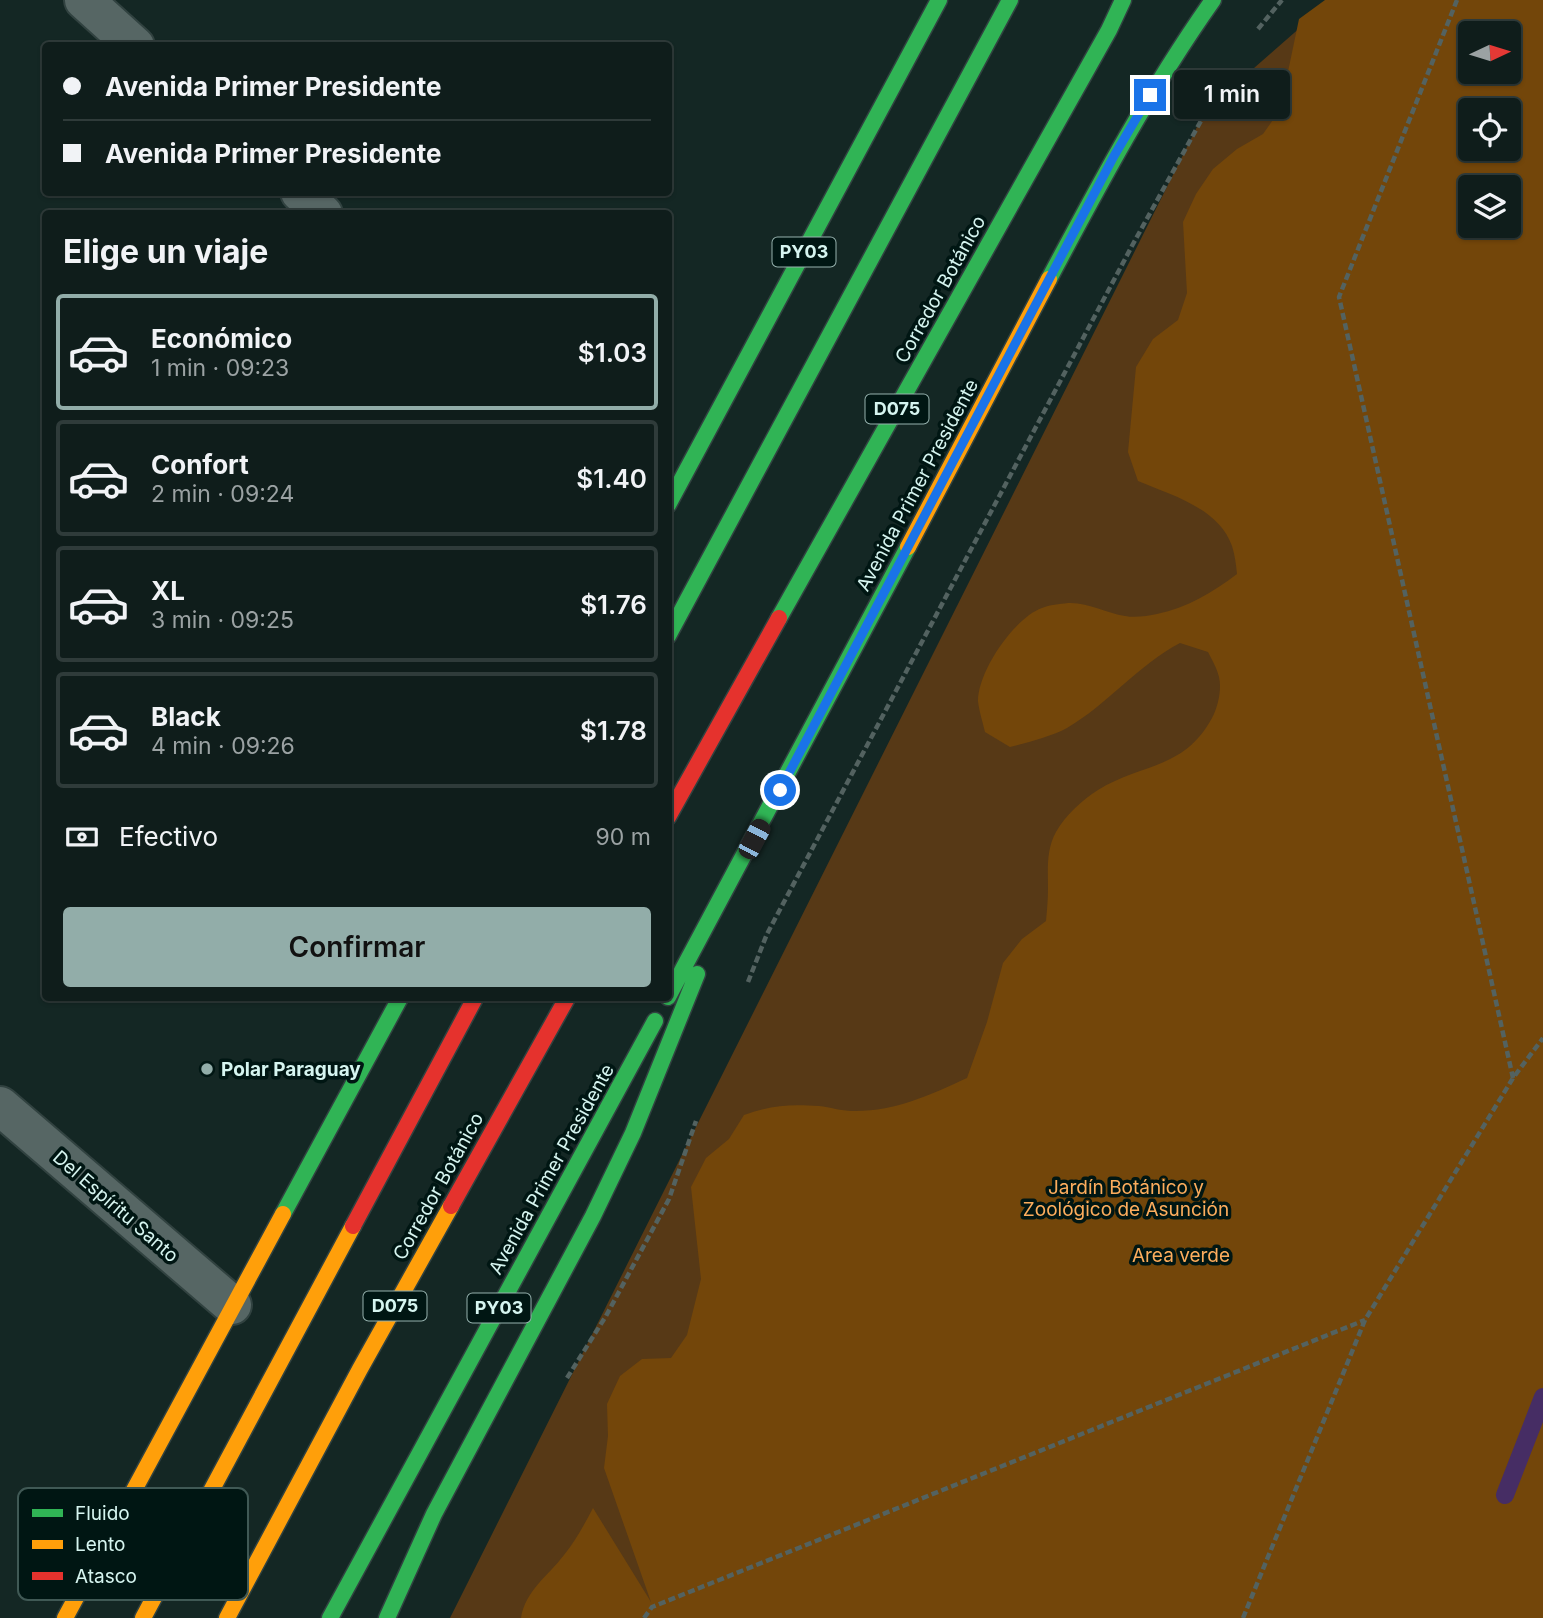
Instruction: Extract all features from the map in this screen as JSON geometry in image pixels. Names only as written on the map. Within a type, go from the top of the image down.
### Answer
[{"type":"highway","name":"PY03","points":[[672,498],[939,0]]},
{"type":"highway","points":[[672,629],[1010,0]]},
{"type":"highway","name":"Corredor Botánico","points":[[672,810],[1109,30],[1123,0]]},
{"type":"highway","name":"Avenida Primer Presidente","points":[[672,990],[1114,156],[1174,55],[1213,0]]},
{"type":"highway","points":[[387,1618],[434,1514],[593,1216],[633,1133],[741,863]]},
{"type":"highway","points":[[134,1488],[398,1001]]},
{"type":"highway","points":[[213,1488],[473,1001]]},
{"type":"highway","name":"Corredor Botánico","points":[[248,1579],[360,1369],[566,1001]]},
{"type":"highway","name":"Avenida Primer Presidente","points":[[330,1618],[666,1001]]},
{"type":"highway","points":[[65,1618],[75,1600]]},
{"type":"highway","points":[[143,1618],[153,1600]]},
{"type":"highway","name":"Corredor Botánico","points":[[227,1618],[237,1600]]},
{"type":"street","points":[[84,0],[131,42]]},
{"type":"street","points":[[304,196],[319,210]]},
{"type":"street","name":"Del Espíritu Santo","points":[[0,1107],[232,1305]]},
{"type":"path","points":[[1251,37],[1282,0]]},
{"type":"path","points":[[1457,0],[1339,298],[1513,1078]]},
{"type":"path","points":[[747,985],[767,934],[1133,244],[1231,67]]},
{"type":"path","points":[[1243,1618],[1365,1320],[1513,1078],[1543,1038]]},
{"type":"path","points":[[565,1381],[606,1315],[669,1199],[699,1112]]},
{"type":"path","points":[[644,1618],[652,1607],[1365,1320]]},
{"type":"green space","name":"Jardín Botánico y Zoológico de Asunción","points":[[1325,0],[1543,0],[1543,1618],[521,1618],[532,1592],[558,1563],[593,1508],[651,1602],[604,1468],[608,1436],[607,1404],[620,1376],[642,1359],[671,1358],[687,1335],[701,1279],[691,1187],[706,1158],[729,1139],[744,1115],[790,1105],[852,1111],[882,1109],[925,1096],[967,1078],[987,1022],[1003,963],[1022,939],[1046,921],[1049,853],[1060,826],[1074,809],[1098,790],[1175,757],[1201,735],[1212,718],[1220,692],[1216,667],[1208,652],[1180,643],[1150,662],[1082,718],[1047,737],[1010,747],[985,732],[978,701],[984,675],[1000,647],[1020,623],[1042,608],[1075,603],[1125,616],[1149,615],[1189,603],[1237,574],[1235,556],[1226,533],[1205,512],[1192,504],[1138,481],[1128,452],[1136,367],[1153,339],[1178,320],[1187,293],[1183,222],[1196,194],[1213,169],[1237,149],[1263,134],[1280,110],[1299,19]]},
{"type":"green space","name":"Jardín Botánico y Zoológico de Asunción","points":[[1543,0],[1543,1618],[450,1618],[1205,111],[1318,12]]},
{"type":"waterway","points":[[1505,1495],[1543,1397]]},
{"type":"traffic: fast","points":[[672,498],[939,0]]},
{"type":"traffic: fast","points":[[672,629],[1010,0]]},
{"type":"traffic: fast","points":[[779,618],[1109,30],[1123,0]]},
{"type":"traffic: fast","points":[[1049,279],[1147,102],[1213,0]]},
{"type":"traffic: fast","points":[[672,990],[908,547]]},
{"type":"traffic: fast","points":[[387,1618],[434,1514],[593,1216],[633,1133],[697,974]]},
{"type":"traffic: fast","points":[[283,1214],[398,1001]]},
{"type":"traffic: fast","points":[[330,1618],[655,1021]]},
{"type":"traffic: slow","points":[[908,547],[1049,279]]},
{"type":"traffic: slow","points":[[248,1579],[451,1206]]},
{"type":"traffic: slow","points":[[135,1488],[283,1214]]},
{"type":"traffic: slow","points":[[213,1488],[353,1226]]},
{"type":"traffic: slow","points":[[65,1618],[75,1600]]},
{"type":"traffic: slow","points":[[143,1618],[153,1600]]},
{"type":"traffic: slow","points":[[227,1618],[237,1600]]},
{"type":"traffic: jam","points":[[672,810],[779,618]]},
{"type":"traffic: jam","points":[[353,1226],[473,1001]]},
{"type":"traffic: jam","points":[[451,1206],[565,1001]]},
{"type":"place","name":"Polar Paraguay","points":[[207,1069]]},
{"type":"route","points":[[780,790],[1114,156],[1150,95]]},
{"type":"park label","name":"Area verde","points":[[1181,1255]]}]
